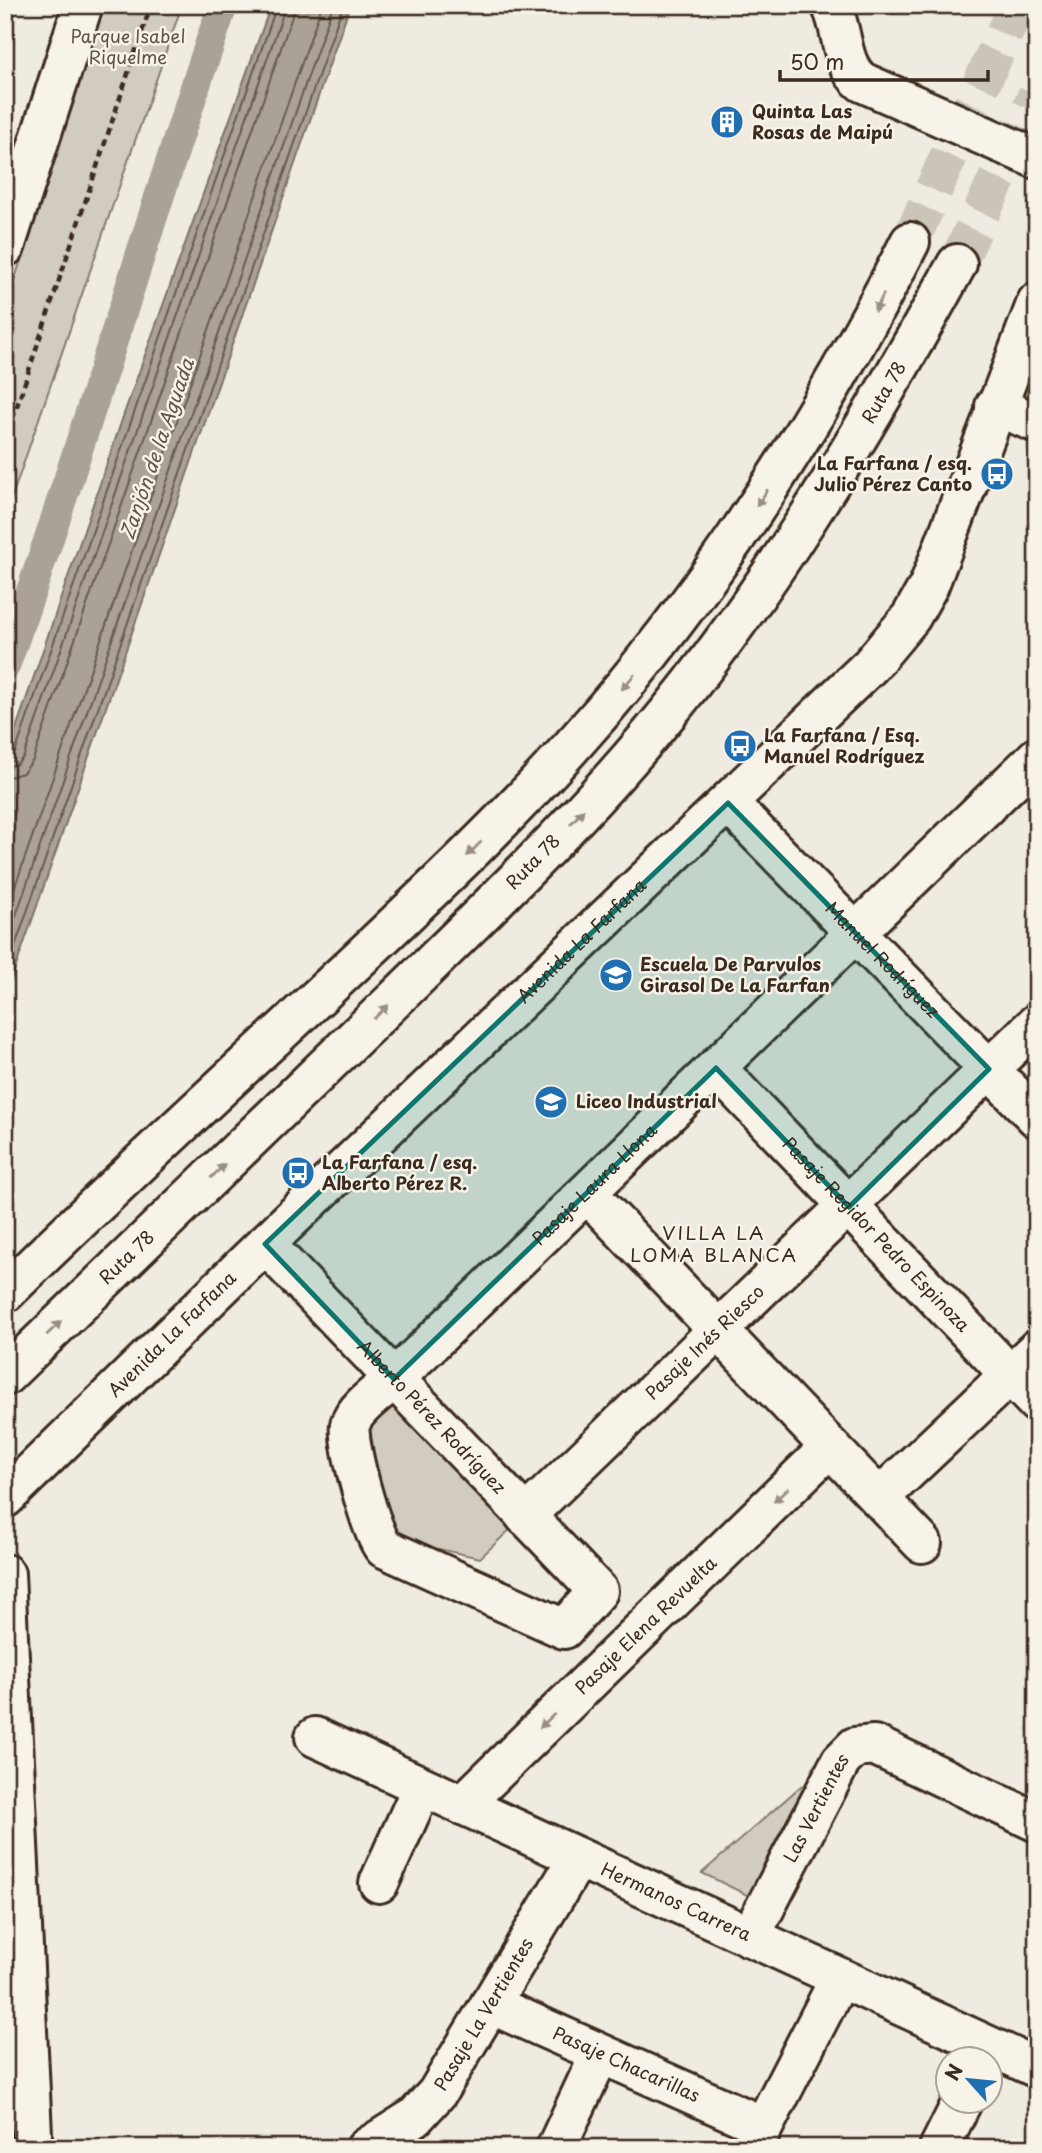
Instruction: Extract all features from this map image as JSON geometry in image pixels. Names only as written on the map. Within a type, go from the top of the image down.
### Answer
[{"type":"main road","points":[[5,247],[18,157],[83,5]]},
{"type":"main road","points":[[831,5],[841,32],[846,61],[862,82],[1037,159]]},
{"type":"main road","points":[[5,1293],[96,1202],[450,873],[552,768],[614,698],[683,613],[778,473],[872,319],[911,243]]},
{"type":"main road","name":"Ruta 78","points":[[5,1376],[514,883],[634,754],[711,656],[808,519],[871,419],[957,264]]},
{"type":"main road","name":"Avenida La Farfana","points":[[5,1498],[265,1244],[872,665],[911,617],[943,551],[995,406],[1037,302]]},
{"type":"main road","points":[[995,406],[1037,423]]},
{"type":"main road","name":"Pasaje Laura Llona","points":[[598,1591],[564,1629],[391,1553],[379,1543],[372,1530],[350,1438],[350,1425],[360,1410],[1037,757]]},
{"type":"main road","name":"Manuel Rodríguez","points":[[728,803],[1037,1118]]},
{"type":"main road","name":"Pasaje Inés Riesco","points":[[525,1516],[849,1207],[1037,1023]]},
{"type":"main road","name":"Pasaje Regidor Pedro Espinoza","points":[[716,1068],[849,1207],[1023,1362],[1037,1403]]},
{"type":"main road","points":[[587,1193],[922,1543]]},
{"type":"main road","name":"Alberto Pérez Rodríguez","points":[[265,1244],[598,1591]]},
{"type":"main road","points":[[879,1498],[1023,1362]]},
{"type":"main road","name":"Pasaje Elena Revuelta","points":[[462,1805],[830,1447]]},
{"type":"main road","points":[[5,1574],[32,2134]]},
{"type":"main road","name":"Hermanos Carrera","points":[[315,1737],[840,1978],[969,2044]]},
{"type":"main road","name":"Las Vertientes","points":[[750,1937],[841,1761],[855,1747],[874,1745],[1037,1822]]},
{"type":"main road","points":[[379,1883],[422,1787]]},
{"type":"main road","name":"Pasaje La Vertientes","points":[[366,2148],[415,2117],[429,2103],[578,1858]]},
{"type":"main road","points":[[758,2137],[840,1978]]},
{"type":"main road","name":"Pasaje Chacarillas","points":[[490,2004],[600,2054],[758,2137]]},
{"type":"main road","points":[[556,2148],[600,2054]]},
{"type":"main road","name":"Hermanos Carrera","points":[[1004,2058],[1037,2068]]},
{"type":"main road","points":[[939,2148],[956,2114]]},
{"type":"path","points":[[5,442],[151,5]]},
{"type":"highlighted area","points":[[728,803],[989,1069],[849,1207],[716,1068],[394,1379],[265,1244]]},
{"type":"green space","name":"Parque Isabel Riquelme","points":[[100,5],[182,5],[5,517],[5,311]]},
{"type":"green space","points":[[393,1395],[516,1524],[480,1558],[397,1540],[361,1426]]},
{"type":"green space","points":[[813,1785],[751,1897],[702,1873],[801,1786]]},
{"type":"water","name":"Zanjón de la Aguada","points":[[271,5],[350,5],[5,998],[5,761],[125,411]]},
{"type":"waterway","points":[[5,666],[223,5]]},
{"type":"tunnel","points":[[910,242],[1017,5]]},
{"type":"tunnel","points":[[957,264],[1037,95]]},
{"type":"place","name":"Quinta Las Rosas de Maipú","points":[[727,122]]},
{"type":"place","name":"La Farfana / esq. Julio Pérez Canto","points":[[997,474]]},
{"type":"place","name":"La Farfana / Esq. Manuel Rodríguez","points":[[740,746]]},
{"type":"place","name":"Escuela De Parvulos Girasol De La Farfan","points":[[616,975]]},
{"type":"place","name":"Liceo Industrial","points":[[551,1102]]},
{"type":"place","name":"La Farfana / esq. Alberto Pérez R.","points":[[298,1173]]},
{"type":"district","name":"VILLA LA LOMA BLANCA","points":[[714,1244]]}]
